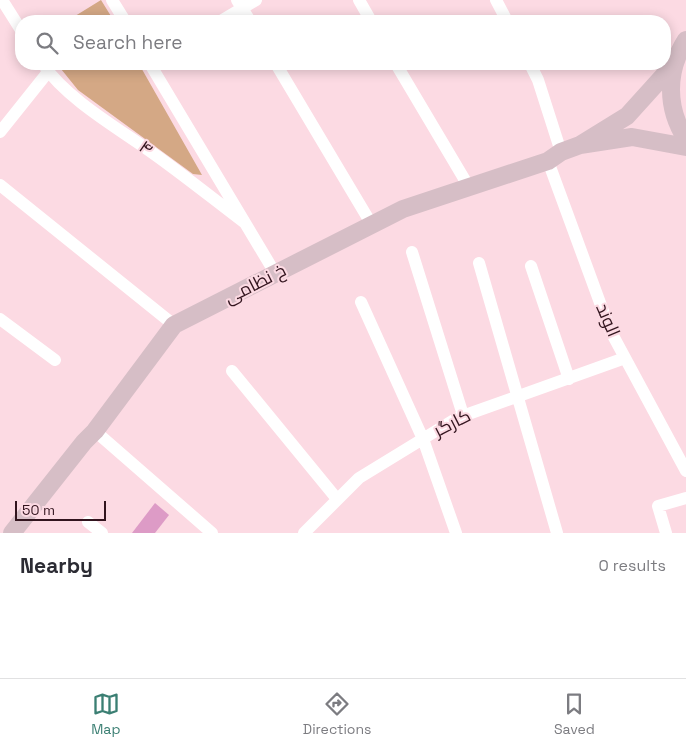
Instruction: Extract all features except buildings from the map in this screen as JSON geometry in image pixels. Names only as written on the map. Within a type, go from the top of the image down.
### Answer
[{"type":"street","points":[[2,0],[15,21]]},
{"type":"street","points":[[112,0],[121,15]]},
{"type":"street","points":[[228,15],[240,4],[256,0]]},
{"type":"street","points":[[359,0],[368,15]]},
{"type":"street","points":[[496,0],[504,15]]},
{"type":"street","points":[[240,4],[246,15]]},
{"type":"street","points":[[671,67],[686,40]]},
{"type":"street","points":[[674,64],[671,82],[672,104],[677,123],[686,139]]},
{"type":"street","points":[[0,132],[45,70]]},
{"type":"street","name":"۴","points":[[48,70],[79,100],[245,223]]},
{"type":"street","points":[[155,70],[275,274]]},
{"type":"street","points":[[280,70],[372,225]]},
{"type":"street","points":[[400,70],[469,187]]},
{"type":"street","name":"الوند","points":[[533,70],[538,80],[554,156],[610,330],[686,471]]},
{"type":"street","points":[[580,145],[627,116],[669,70]]},
{"type":"street","points":[[580,145],[632,136],[686,147]]},
{"type":"street","name":"خ نظامی","points":[[12,533],[84,442],[95,431],[174,325],[403,209],[469,187],[580,145]]},
{"type":"street","points":[[0,185],[174,325]]},
{"type":"street","points":[[412,252],[463,415]]},
{"type":"street","points":[[479,263],[557,533]]},
{"type":"street","points":[[531,266],[569,379]]},
{"type":"street","points":[[361,302],[423,438],[456,533]]},
{"type":"street","points":[[0,319],[55,360]]},
{"type":"street","name":"کارگر","points":[[304,533],[359,478],[463,415],[625,358]]},
{"type":"street","points":[[232,371],[337,499]]},
{"type":"street","points":[[95,431],[212,533]]},
{"type":"street","points":[[666,533],[658,506],[686,498]]},
{"type":"street","points":[[88,522],[102,533]]},
{"type":"shaded area","points":[[101,0],[110,15],[77,15]]},
{"type":"shaded area","points":[[62,70],[142,70],[202,175],[193,174],[78,90]]}]
